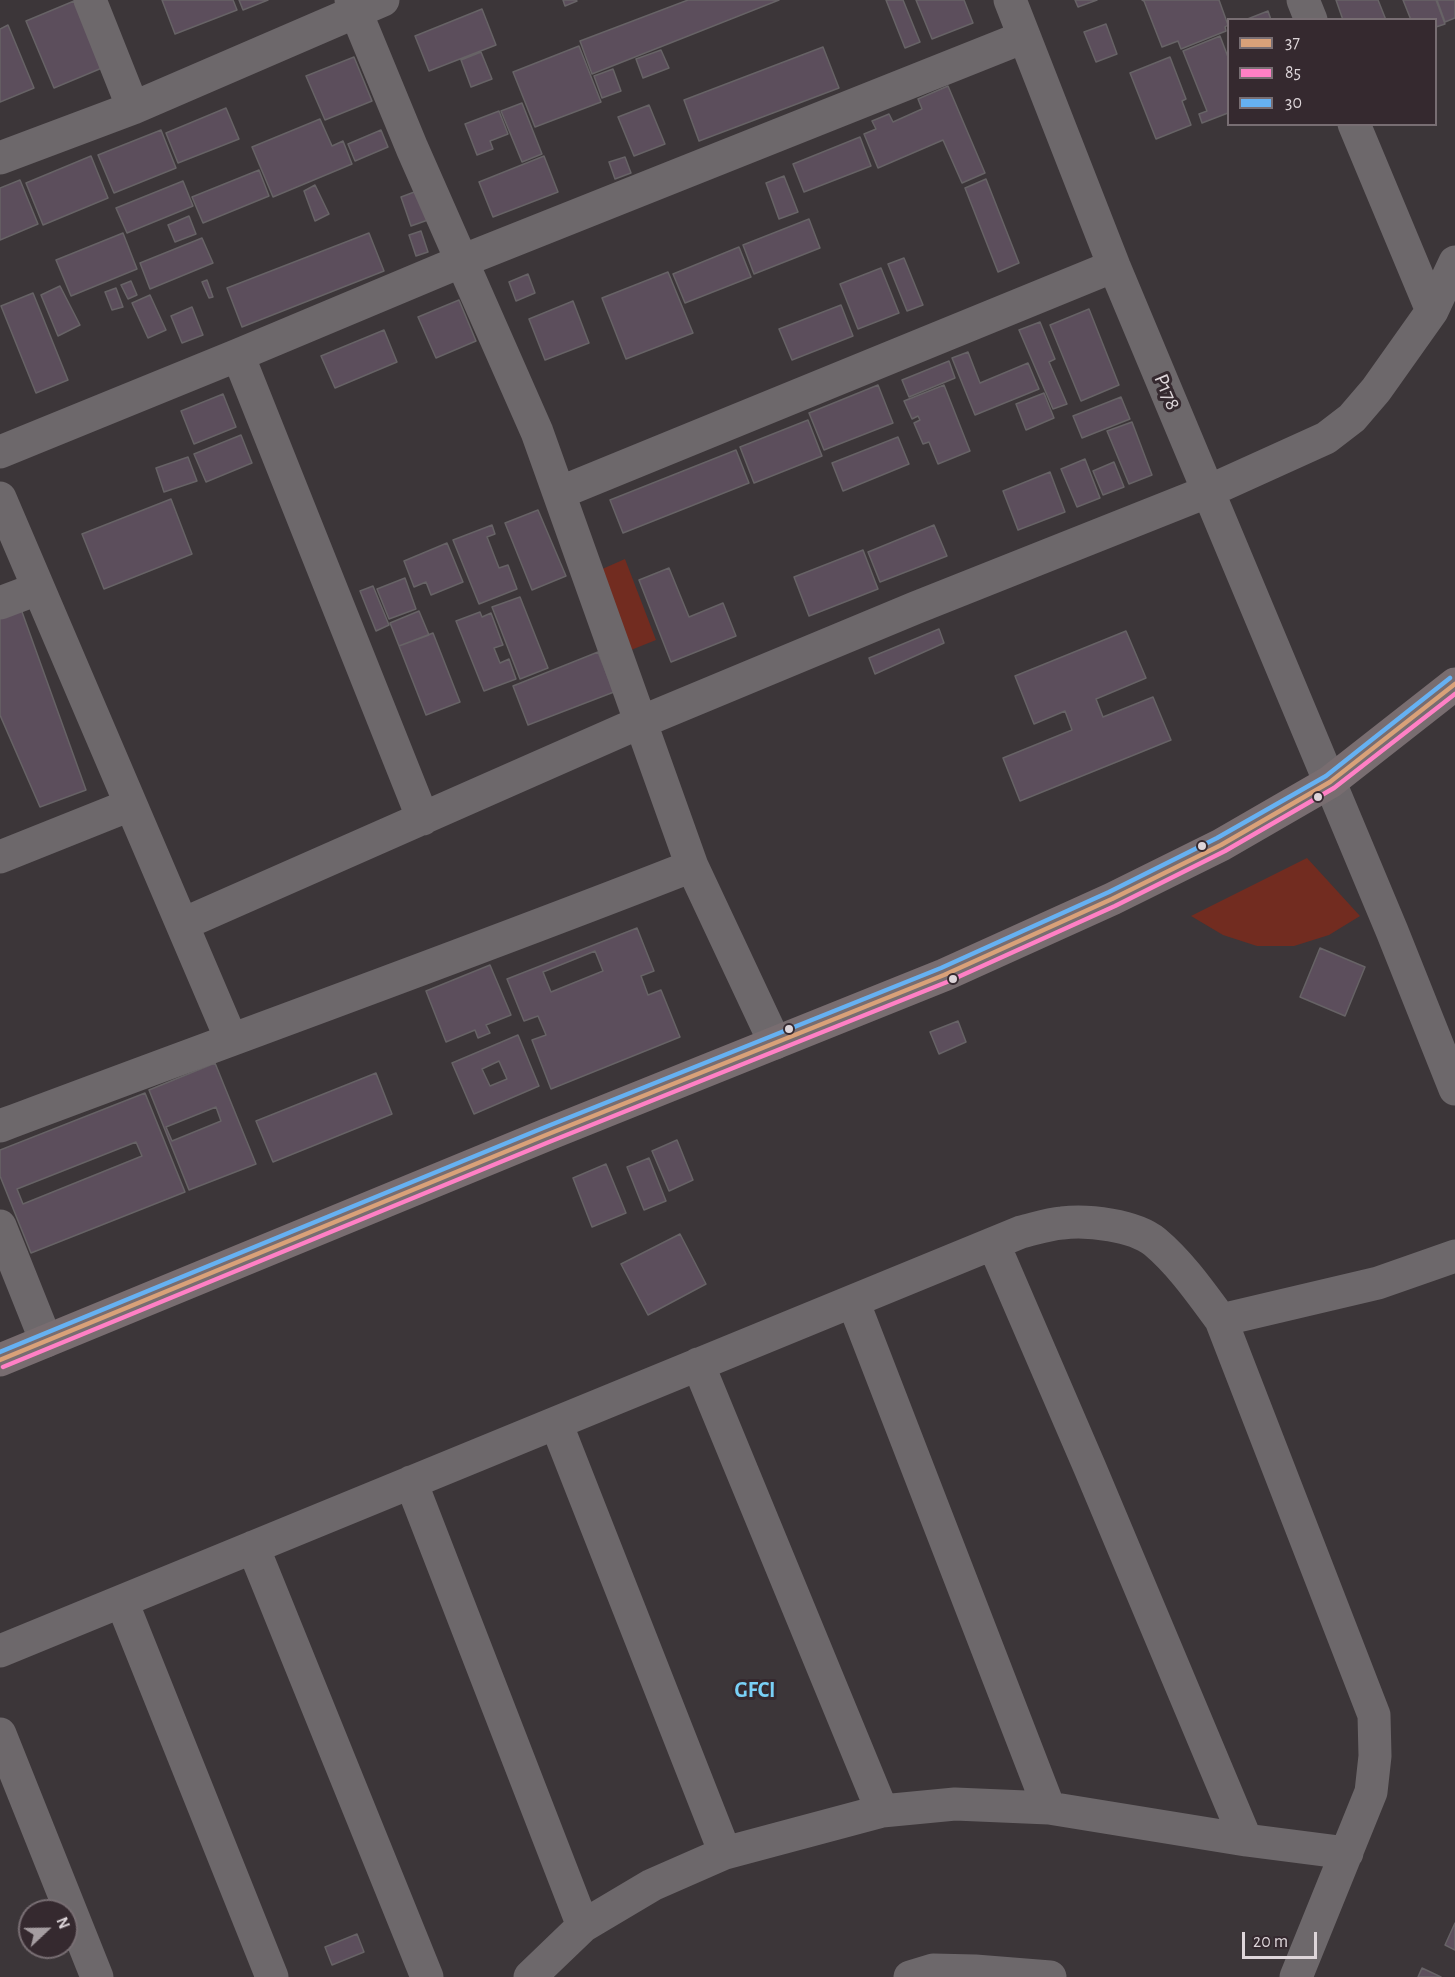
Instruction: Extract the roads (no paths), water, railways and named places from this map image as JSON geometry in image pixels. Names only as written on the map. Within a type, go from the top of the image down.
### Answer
[{"type":"main road","points":[[0,1360],[944,975],[1112,899],[1221,845],[1330,782],[1455,684]]},
{"type":"street","points":[[90,0],[133,108]]},
{"type":"street","name":"P178","points":[[1010,0],[1114,266],[1330,782],[1455,1089]]},
{"type":"street","points":[[1303,0],[1310,18]]},
{"type":"street","points":[[0,158],[133,108],[363,4],[412,148],[537,432],[692,867],[775,1043]]},
{"type":"street","points":[[0,452],[462,261],[1024,37]]},
{"type":"street","points":[[1355,126],[1432,311]]},
{"type":"street","points":[[183,924],[641,722],[915,608],[1209,491],[1326,438],[1352,418],[1376,390],[1432,311],[1455,262]]},
{"type":"street","points":[[560,493],[1114,266]]},
{"type":"street","points":[[238,355],[423,819]]},
{"type":"street","points":[[0,498],[231,1039]]},
{"type":"street","points":[[0,603],[37,589]]},
{"type":"street","points":[[0,857],[130,805]]},
{"type":"street","points":[[0,1126],[476,950],[692,867]]},
{"type":"street","points":[[0,1651],[1021,1232],[1060,1223],[1084,1222],[1123,1227],[1154,1241],[1195,1284],[1221,1320],[1374,1714],[1375,1756],[1371,1792],[1296,1977]]},
{"type":"street","points":[[0,1226],[46,1341]]},
{"type":"street","points":[[994,1245],[1246,1840]]},
{"type":"street","points":[[1221,1320],[1378,1283],[1455,1256]]},
{"type":"street","points":[[853,1301],[1049,1808]]},
{"type":"street","points":[[698,1365],[882,1810]]},
{"type":"street","points":[[556,1423],[725,1853]]},
{"type":"street","points":[[411,1482],[583,1926]]},
{"type":"street","points":[[253,1547],[427,1977]]},
{"type":"street","points":[[122,1602],[272,1977]]},
{"type":"street","points":[[0,1734],[97,1977]]},
{"type":"street","points":[[530,1977],[583,1926],[652,1885],[725,1853],[882,1810],[955,1804],[1049,1808],[1246,1840],[1347,1853]]},
{"type":"street","points":[[910,1977],[933,1970],[1050,1977]]},
{"type":"district","name":"GFCI","points":[[755,1690]]}]
